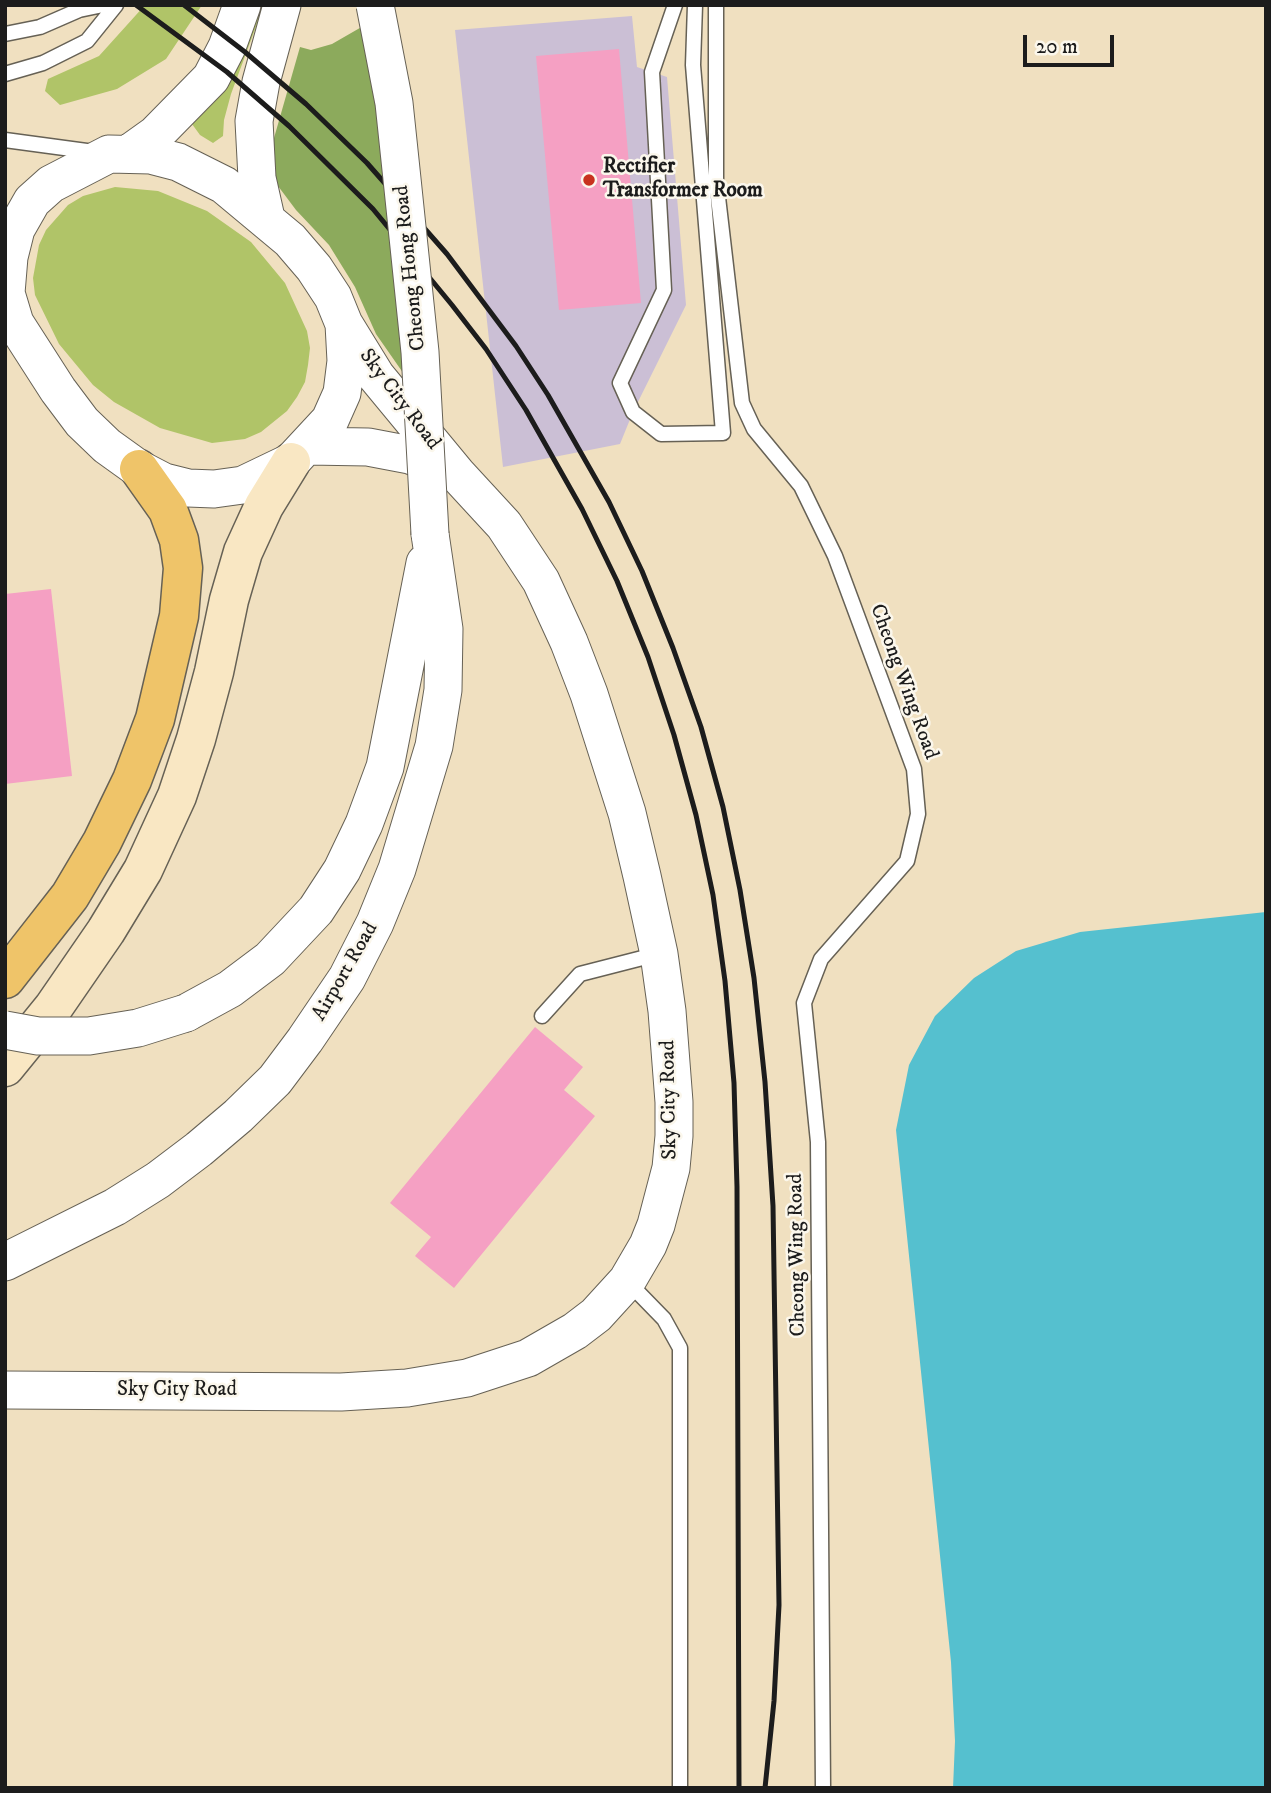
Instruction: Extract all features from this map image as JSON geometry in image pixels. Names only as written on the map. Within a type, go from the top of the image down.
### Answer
[{"type":"main road","points":[[5,1067],[60,997],[106,931],[142,870],[177,796],[196,739],[243,552],[264,506],[299,454]]},
{"type":"main road","points":[[5,979],[70,896],[102,842],[132,780],[158,708],[179,616],[183,568],[179,540],[168,510],[139,469]]},
{"type":"street","points":[[119,154],[152,155],[178,162],[202,172],[224,186],[290,240],[314,268],[333,297],[344,324],[346,361],[342,393],[330,420],[299,454],[243,485],[214,489],[188,488],[164,482],[139,469],[107,446],[82,422],[58,390],[15,323],[6,294],[9,257],[16,229],[32,201],[51,184],[119,154],[156,134],[211,78],[227,47],[242,5]]},
{"type":"street","points":[[266,218],[257,178],[254,121],[261,82],[282,5]]},
{"type":"street","name":"Cheong Hong Road","points":[[375,5],[394,103],[420,352],[430,534]]},
{"type":"street","name":"Sky City Road","points":[[5,1390],[341,1392],[433,1385],[467,1378],[528,1358],[555,1344],[596,1315],[626,1282],[638,1264],[656,1225],[671,1168],[674,1102],[667,1011],[659,954],[627,813],[589,694],[569,642],[541,582],[504,525],[457,474],[376,376],[344,324]]},
{"type":"street","name":"Sky City Road","points":[[299,454],[368,447],[400,453],[457,474]]},
{"type":"street","name":"Airport Road","points":[[5,1262],[115,1207],[179,1164],[275,1080],[347,978],[375,923],[397,869],[434,746],[443,690],[429,629],[430,534]]},
{"type":"street","points":[[5,1030],[38,1036],[89,1036],[138,1028],[186,1013],[230,989],[270,959],[316,909],[342,870],[364,824],[385,767],[429,629]]},
{"type":"lane","points":[[5,34],[40,27],[79,10],[103,5]]},
{"type":"lane","points":[[5,74],[43,63],[87,41],[116,5]]},
{"type":"lane","points":[[675,5],[652,72],[664,290],[620,383],[633,412],[662,434],[723,433],[693,65],[695,5]]},
{"type":"lane","name":"Cheong Wing Road","points":[[716,5],[716,180],[742,402],[754,429],[801,486],[835,556],[914,769],[918,814],[907,861],[821,959],[804,1003],[818,1142],[823,1788]]},
{"type":"lane","points":[[5,140],[119,154]]},
{"type":"lane","points":[[541,1016],[580,974],[659,954]]},
{"type":"lane","points":[[626,1282],[664,1319],[680,1348],[680,1788]]},
{"type":"shaded area","points":[[632,16],[637,67],[667,77],[686,305],[620,444],[503,467],[455,30]]},
{"type":"green space","points":[[145,5],[202,5],[166,59],[117,89],[60,105],[45,91],[48,79],[99,56]]},
{"type":"green space","points":[[260,5],[264,5],[231,94],[223,136],[213,143],[200,135],[192,124],[213,101]]},
{"type":"green space","points":[[365,25],[415,390],[376,334],[355,287],[329,245],[296,210],[275,182],[272,145],[300,47],[311,50],[332,44]]},
{"type":"green space","points":[[115,187],[158,191],[207,211],[251,242],[285,283],[307,331],[310,348],[308,365],[305,382],[297,397],[287,411],[261,432],[245,439],[212,443],[160,428],[114,402],[93,385],[59,344],[35,295],[33,278],[39,245],[46,230],[68,205],[83,196]]},
{"type":"water","points":[[1266,912],[1266,1788],[953,1788],[955,1741],[951,1662],[896,1130],[909,1065],[935,1016],[974,978],[1016,951],[1080,932]]},
{"type":"building","name":"Rectifier Transformer Room","points":[[619,49],[641,303],[559,310],[536,56]]},
{"type":"building","points":[[51,589],[72,776],[5,784],[5,594]]},
{"type":"building","points":[[535,1027],[583,1067],[564,1090],[595,1116],[454,1288],[415,1256],[431,1237],[390,1203]]},
{"type":"railway","points":[[136,5],[227,72],[289,126],[373,209],[452,305],[486,349],[526,410],[582,509],[617,581],[648,657],[674,735],[696,815],[713,895],[725,981],[734,1083],[737,1187],[739,1788]]},
{"type":"railway","points":[[184,5],[306,104],[367,163],[447,254],[516,346],[548,395],[609,502],[642,571],[701,727],[723,807],[754,978],[765,1082],[773,1206],[779,1605],[774,1701],[765,1788]]},
{"type":"place","name":"Rectifier Transformer Room","points":[[589,180]]}]
